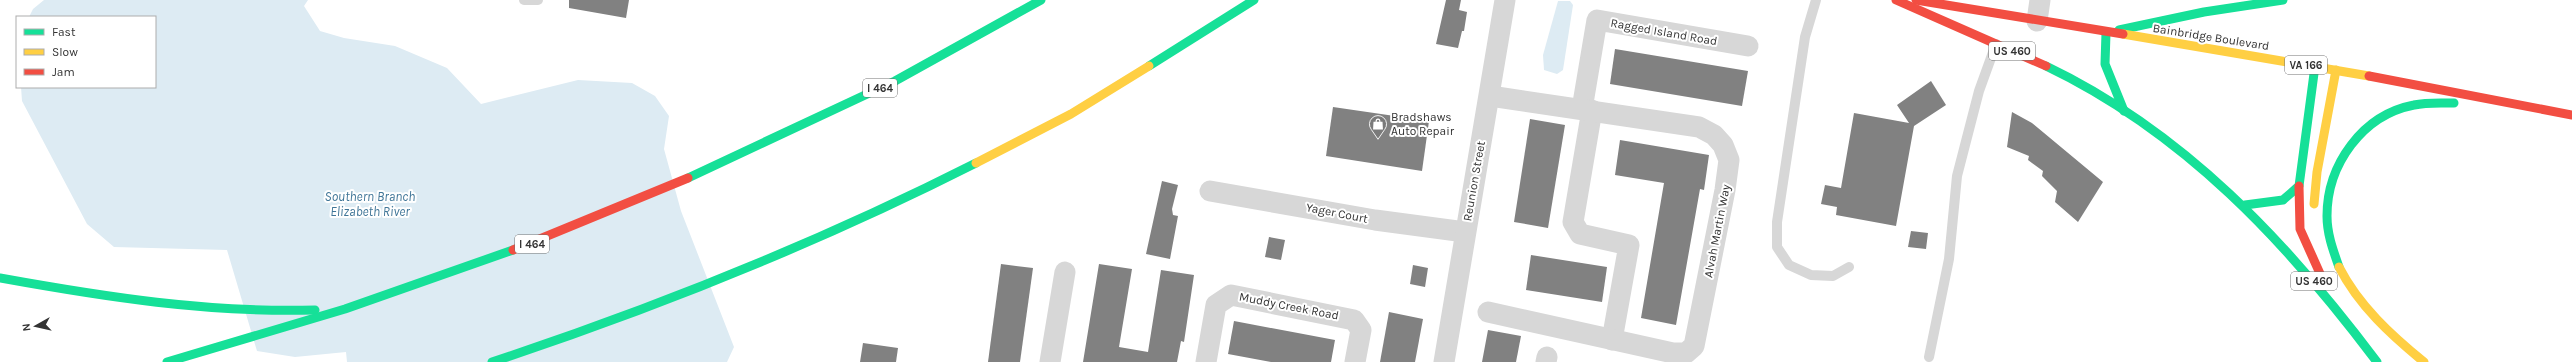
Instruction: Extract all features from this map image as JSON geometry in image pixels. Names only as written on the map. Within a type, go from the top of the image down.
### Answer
[{"type":"main road","name":"I 464","points":[[167,362],[226,346],[391,295],[507,254],[640,201],[715,167],[908,74],[1042,0]]},
{"type":"main road","points":[[492,362],[643,310],[755,265],[912,196],[1072,114],[1254,0]]},
{"type":"main road","name":"US 460","points":[[1896,0],[2062,75],[2124,111],[2192,158],[2245,205],[2287,248],[2377,362]]},
{"type":"main road","name":"Bainbridge Boulevard","points":[[1916,0],[2106,33],[2315,66],[2506,104],[2572,115]]},
{"type":"main road","points":[[2124,111],[2104,66],[2103,48],[2106,33],[2204,12],[2283,0]]},
{"type":"main road","points":[[2315,66],[2300,186],[2299,217],[2304,239],[2319,272],[2346,321]]},
{"type":"main road","points":[[2316,217],[2314,204],[2317,172],[2336,70]]},
{"type":"main road","points":[[2340,268],[2326,223],[2327,194],[2339,162],[2364,130],[2390,113],[2410,106],[2435,102],[2506,104]]},
{"type":"main road","points":[[2245,205],[2283,200],[2300,186]]},
{"type":"main road","points":[[2319,235],[2323,246],[2380,323],[2424,362]]},
{"type":"main road","points":[[0,278],[212,309],[279,312],[344,309]]},
{"type":"street","name":"Reunion Street","points":[[1444,362],[1505,0]]},
{"type":"street","points":[[2037,21],[2040,0]]},
{"type":"street","name":"Ragged Island Road","points":[[1612,340],[1629,245],[1580,234],[1573,222],[1597,20],[1748,46]]},
{"type":"street","name":"Alvah Martin Way","points":[[1488,312],[1673,353],[1686,353],[1694,346],[1726,190],[1729,160],[1723,145],[1714,135],[1699,127],[1587,109],[1490,96]]},
{"type":"street","name":"Yager Court","points":[[1210,191],[1376,220],[1465,232]]},
{"type":"street","points":[[1050,362],[1065,272]]},
{"type":"street","name":"Muddy Creek Road","points":[[1206,362],[1216,306],[1231,295],[1354,320],[1361,330],[1355,362]]},
{"type":"lane","points":[[524,0],[538,0]]},
{"type":"lane","points":[[1816,0],[1805,36],[1777,222],[1777,247],[1789,265],[1811,276],[1833,276],[1849,267]]},
{"type":"lane","points":[[1928,357],[1949,259],[1957,176],[1979,91],[1996,44]]},
{"type":"water","name":"Southern Branch Elizabeth River","points":[[44,0],[308,0],[304,6],[320,31],[344,38],[395,46],[447,68],[481,104],[578,80],[632,83],[655,96],[669,116],[664,149],[681,211],[734,347],[727,362],[347,362],[346,352],[295,357],[257,351],[227,250],[114,247],[87,224],[22,101],[21,88],[156,88],[156,16],[30,16],[33,9]]},
{"type":"water","points":[[1558,1],[1570,1],[1573,5],[1563,70],[1557,74],[1544,70],[1543,55]]},
{"type":"building","points":[[569,0],[629,0],[626,18],[569,8]]},
{"type":"building","points":[[1446,0],[1461,0],[1459,10],[1467,12],[1464,31],[1462,31],[1458,48],[1436,44]]},
{"type":"building","points":[[1615,49],[1748,71],[1742,106],[1610,84]]},
{"type":"building","points":[[1931,81],[1946,105],[1914,126],[1896,226],[1836,215],[1837,207],[1821,204],[1825,185],[1841,188],[1854,113],[1909,123],[1897,105]]},
{"type":"building","name":"Bradshaws Auto Repair","points":[[1333,107],[1429,121],[1422,171],[1326,156]]},
{"type":"building","points":[[2012,112],[2032,123],[2103,182],[2078,222],[2055,202],[2057,191],[2042,176],[2043,171],[2028,160],[2029,156],[2007,147]]},
{"type":"building","points":[[1530,119],[1565,125],[1548,228],[1514,222]]},
{"type":"building","points":[[1620,140],[1709,155],[1704,190],[1700,189],[1676,325],[1641,318],[1664,183],[1615,175]]},
{"type":"building","points":[[1162,181],[1178,185],[1172,209],[1173,215],[1178,216],[1170,259],[1146,254]]},
{"type":"building","points":[[1911,231],[1928,233],[1926,249],[1908,247]]},
{"type":"building","points":[[1269,237],[1285,240],[1281,260],[1265,257]]},
{"type":"building","points":[[1531,255],[1607,267],[1602,302],[1526,290]]},
{"type":"building","points":[[1001,264],[1033,268],[1020,362],[988,362]]},
{"type":"building","points":[[1099,264],[1132,269],[1119,347],[1148,352],[1161,270],[1194,275],[1184,342],[1181,341],[1177,362],[1083,362]]},
{"type":"building","points":[[1413,265],[1428,268],[1425,287],[1410,284]]},
{"type":"building","points":[[1389,312],[1423,319],[1415,362],[1380,362]]},
{"type":"building","points":[[1234,321],[1335,340],[1331,362],[1271,362],[1228,354]]},
{"type":"building","points":[[1488,330],[1521,336],[1516,362],[1482,362]]},
{"type":"building","points":[[863,343],[898,348],[896,362],[860,362]]},
{"type":"traffic: fast","points":[[688,178],[895,81],[1041,0]]},
{"type":"traffic: fast","points":[[1149,66],[1254,0]]},
{"type":"traffic: fast","points":[[2119,30],[2204,12],[2283,0]]},
{"type":"traffic: fast","points":[[2106,33],[2105,64],[2124,111]]},
{"type":"traffic: fast","points":[[2046,66],[2096,93],[2143,123],[2188,157],[2230,194],[2307,274],[2377,362]]},
{"type":"traffic: fast","points":[[2245,205],[2283,200],[2299,186],[2315,66]]},
{"type":"traffic: fast","points":[[2339,267],[2331,242],[2327,216],[2333,179],[2341,161],[2351,145],[2378,119],[2395,111],[2419,104],[2454,103]]},
{"type":"traffic: fast","points":[[492,362],[616,319],[738,272],[858,220],[976,163]]},
{"type":"traffic: fast","points":[[167,362],[345,309],[513,250]]},
{"type":"traffic: fast","points":[[0,278],[118,297],[196,306],[235,309],[315,310]]},
{"type":"traffic: slow","points":[[2123,34],[2369,76]]},
{"type":"traffic: slow","points":[[976,163],[1071,114],[1149,66]]},
{"type":"traffic: slow","points":[[2314,204],[2317,172],[2336,70]]},
{"type":"traffic: slow","points":[[2339,267],[2347,281],[2366,307],[2388,330],[2424,362]]},
{"type":"traffic: jam","points":[[1896,0],[2046,66]]},
{"type":"traffic: jam","points":[[1916,0],[2123,34]]},
{"type":"traffic: jam","points":[[2369,76],[2572,115]]},
{"type":"traffic: jam","points":[[513,250],[688,178]]},
{"type":"traffic: jam","points":[[2299,186],[2300,229],[2322,278]]},
{"type":"place","name":"Bradshaws Auto Repair","points":[[1378,139]]}]
